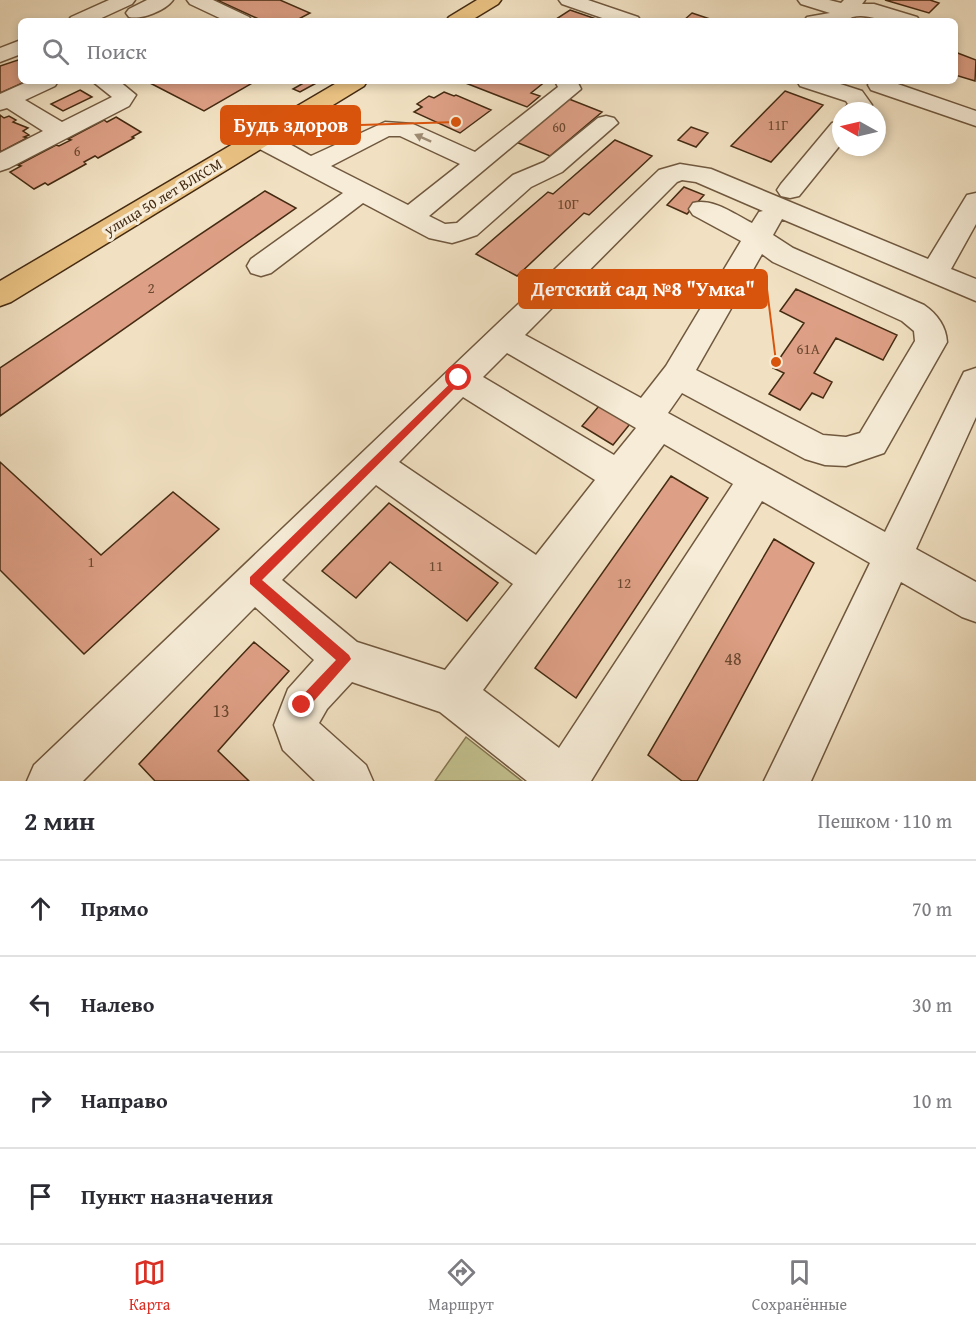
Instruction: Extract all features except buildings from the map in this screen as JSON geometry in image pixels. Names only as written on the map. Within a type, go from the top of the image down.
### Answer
[{"type":"main road","points":[[461,18],[491,0]]},
{"type":"main road","name":"улица 50 лет ВЛКСМ","points":[[0,295],[351,84]]},
{"type":"lane","points":[[88,18],[130,6],[163,0]]},
{"type":"lane","points":[[196,0],[235,18]]},
{"type":"lane","points":[[569,0],[622,18]]},
{"type":"lane","points":[[808,0],[874,10],[900,18]]},
{"type":"lane","points":[[836,18],[850,6]]},
{"type":"lane","points":[[0,56],[18,47]]},
{"type":"lane","points":[[4,101],[41,84]]},
{"type":"lane","points":[[0,163],[121,101],[125,95],[109,84]]},
{"type":"lane","points":[[410,217],[570,89],[568,84]]},
{"type":"lane","points":[[817,84],[854,96],[858,102]]},
{"type":"lane","points":[[879,86],[976,118]]},
{"type":"lane","points":[[4,101],[61,132]]},
{"type":"lane","points":[[259,139],[439,232],[452,234],[467,229],[522,181],[553,167],[606,123]]},
{"type":"lane","points":[[311,166],[385,129],[395,127],[477,162]]},
{"type":"lane","points":[[453,694],[620,477],[652,420],[661,398],[783,198],[832,139]]},
{"type":"lane","points":[[50,781],[459,378],[668,176],[680,172],[702,175],[783,198],[934,273],[976,291]]},
{"type":"lane","points":[[261,266],[361,192]]},
{"type":"lane","points":[[934,273],[976,201]]},
{"type":"lane","points":[[676,375],[817,448],[839,453],[857,451],[872,443],[931,342],[931,332],[924,321],[913,313],[783,255],[758,238],[702,209]]},
{"type":"lane","points":[[502,336],[976,603]]},
{"type":"lane","points":[[459,378],[620,477]]},
{"type":"lane","points":[[794,778],[976,381]]},
{"type":"lane","points":[[373,463],[540,580]]},
{"type":"lane","points":[[254,580],[345,659],[453,694],[565,781],[756,479]]},
{"type":"lane","points":[[345,659],[302,705],[296,719],[298,733],[350,781]]},
{"type":"shaded area","points":[[466,737],[522,781],[435,781]]},
{"type":"place","name":"Будь здоров","points":[[456,122]]},
{"type":"place","name":"Детский сад №8 \"Умка\"","points":[[776,362]]},
{"type":"route","points":[[302,705],[345,659],[254,580],[459,378]]}]
